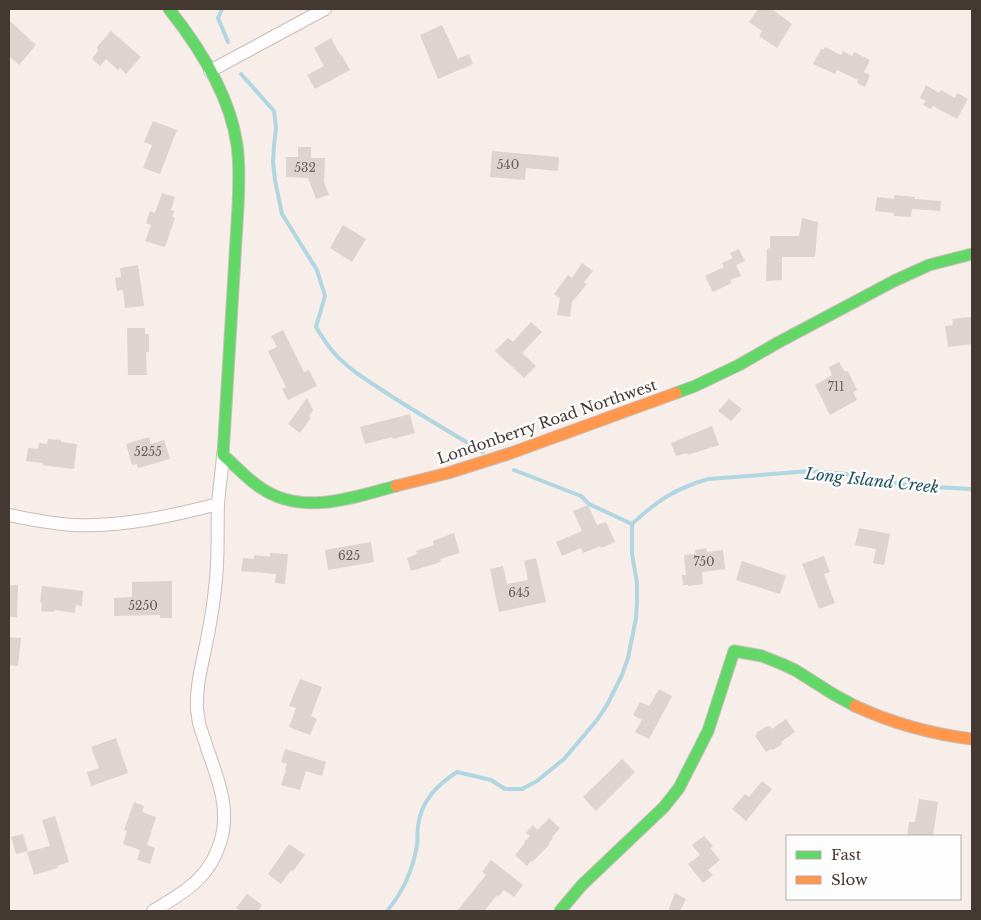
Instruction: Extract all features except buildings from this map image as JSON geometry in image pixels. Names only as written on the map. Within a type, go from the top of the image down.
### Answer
[{"type":"street","points":[[153,911],[181,895],[203,876],[219,848],[225,819],[221,787],[200,725],[196,701],[216,588],[218,564],[218,504],[223,456],[239,168],[237,144],[224,101],[197,46],[169,9]]},
{"type":"street","points":[[210,71],[325,9]]},
{"type":"street","name":"Londonberry Road Northwest","points":[[223,456],[260,488],[279,498],[303,503],[350,498],[440,475],[511,453],[695,386],[739,365],[894,281],[929,266],[972,254]]},
{"type":"street","points":[[9,516],[74,525],[102,524],[144,520],[218,504]]},
{"type":"street","points":[[560,911],[582,885],[664,807],[679,788],[708,731],[734,651],[756,654],[779,662],[853,705],[903,726],[950,737],[972,739]]},
{"type":"waterway","points":[[222,9],[218,18],[228,42]]},
{"type":"waterway","points":[[241,74],[274,111],[276,128],[273,162],[282,214],[317,270],[325,296],[316,327],[330,349],[359,375],[483,452]]},
{"type":"waterway","points":[[514,470],[581,496],[589,504],[632,524]]},
{"type":"waterway","name":"Long Island Creek","points":[[387,911],[398,896],[413,863],[420,817],[426,801],[443,782],[457,772],[491,780],[505,789],[522,789],[537,781],[564,759],[597,720],[607,705],[628,658],[636,618],[637,583],[632,554],[632,524],[658,502],[685,487],[708,479],[811,471],[846,474],[914,486],[972,489]]},
{"type":"traffic: fast","points":[[169,9],[192,40],[221,90],[228,108],[237,145],[239,169],[238,199],[223,455],[256,485],[277,496],[293,501],[327,502],[396,486]]},
{"type":"traffic: fast","points":[[676,393],[739,365],[894,281],[929,265],[972,254]]},
{"type":"traffic: fast","points":[[560,911],[582,885],[664,807],[679,788],[708,731],[734,651],[762,656],[782,664],[855,706]]},
{"type":"traffic: slow","points":[[396,486],[448,473],[511,453],[676,393]]},
{"type":"traffic: slow","points":[[855,706],[883,718],[912,727],[972,739]]}]
